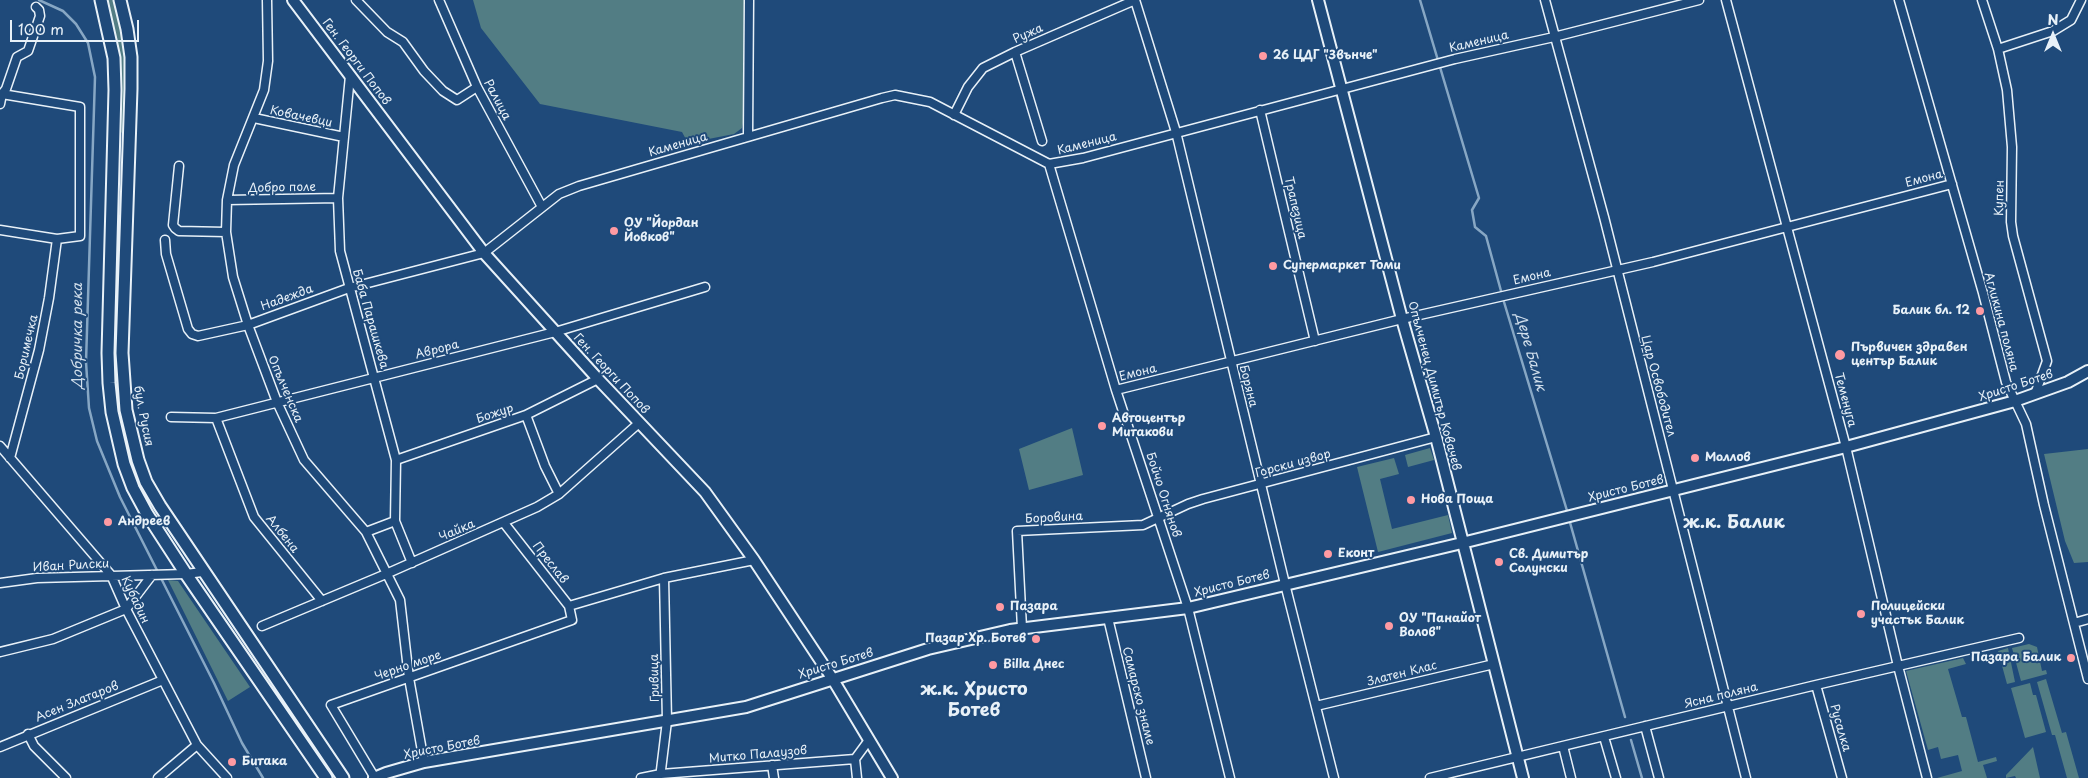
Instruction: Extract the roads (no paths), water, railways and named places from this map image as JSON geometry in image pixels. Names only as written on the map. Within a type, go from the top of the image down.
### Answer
[{"type":"main road","points":[[101,0],[114,58],[115,90],[108,353],[112,412],[124,464],[133,488],[147,514],[326,778]]},
{"type":"main road","name":"бул. Русия","points":[[120,0],[127,28],[131,89],[122,353],[126,410],[138,460],[146,482],[202,572],[343,778]]},
{"type":"main road","points":[[125,0],[127,28]]},
{"type":"street","name":"Опълченска","points":[[267,0],[268,61],[264,90],[234,165],[227,200],[226,232],[233,277],[248,325],[277,402],[304,460],[366,532],[400,600],[409,678],[424,762]]},
{"type":"street","name":"Ген. Георги Попов","points":[[293,0],[484,253],[598,379],[705,492],[754,560],[832,678],[892,778]]},
{"type":"street","points":[[356,0],[387,32],[403,42],[424,71],[443,91],[457,100],[477,87]]},
{"type":"street","name":"Ралица","points":[[439,0],[477,87],[542,207]]},
{"type":"street","points":[[748,136],[749,0]]},
{"type":"street","name":"Ружа","points":[[954,115],[968,87],[983,68],[1015,52],[1135,0]]},
{"type":"street","name":"Боряна","points":[[1135,0],[1176,132],[1285,584],[1334,778]]},
{"type":"street","name":"Опълченец Димитър Ковачев","points":[[1318,0],[1402,318],[1436,437],[1523,778]]},
{"type":"street","name":"Цар Освободител","points":[[1544,0],[1573,100],[1746,778]]},
{"type":"street","name":"Каменица","points":[[484,253],[559,194],[579,186],[895,95],[930,102],[1049,164],[1082,158],[1423,67],[1554,37],[1698,0]]},
{"type":"street","name":"Теменуга","points":[[1726,0],[1846,447],[1898,666],[1927,778]]},
{"type":"street","name":"Агликина поляна","points":[[1899,0],[2006,382],[2026,424],[2044,505],[2088,679]]},
{"type":"street","name":"Купен","points":[[1982,0],[1998,50],[2007,90],[2010,121],[2013,236],[2047,361],[2035,394]]},
{"type":"street","points":[[1998,50],[2053,31],[2071,20],[2081,0]]},
{"type":"street","points":[[0,104],[2,94],[6,89],[17,57],[28,52],[40,16],[39,10],[36,7]]},
{"type":"street","points":[[1015,52],[1042,141]]},
{"type":"street","name":"Баба Парашкева","points":[[350,76],[338,198],[340,251],[396,460],[395,521],[412,563]]},
{"type":"street","points":[[0,230],[57,240],[80,236],[80,107],[2,94]]},
{"type":"street","name":"Трапезица","points":[[1260,110],[1315,341]]},
{"type":"street","name":"Ковачевци","points":[[254,118],[344,137]]},
{"type":"street","name":"Бойчо Огнянов","points":[[1049,164],[1116,390],[1188,608],[1230,778]]},
{"type":"street","points":[[179,166],[173,224],[175,228],[179,231],[226,232]]},
{"type":"street","name":"Емона","points":[[1116,390],[1402,318],[1616,270],[1952,184]]},
{"type":"street","name":"Добро поле","points":[[227,200],[338,198]]},
{"type":"street","name":"Боримечка","points":[[10,458],[39,350],[50,298],[57,240]]},
{"type":"street","name":"Надежда","points":[[165,240],[166,254],[188,329],[192,334],[198,336],[248,325],[349,288],[484,253]]},
{"type":"street","name":"Аврора","points":[[171,417],[216,418],[555,332],[706,287]]},
{"type":"street","name":"Христо Ботев","points":[[374,778],[424,762],[746,707],[832,678],[928,649],[1022,628],[1188,608],[1462,543],[1846,447],[2015,401],[2068,382],[2088,371]]},
{"type":"street","name":"Божур","points":[[396,460],[526,415],[598,379]]},
{"type":"street","points":[[526,415],[545,466],[559,494]]},
{"type":"street","name":"Албена","points":[[216,418],[254,517],[322,601]]},
{"type":"street","name":"Чайка","points":[[262,626],[504,523],[559,494],[639,423]]},
{"type":"street","name":"Горски извор","points":[[1158,518],[1188,504],[1436,437]]},
{"type":"street","name":"Кубадин","points":[[0,446],[111,575],[126,610],[197,745],[227,778]]},
{"type":"street","name":"Боровина","points":[[1022,628],[1017,530],[1143,525],[1158,518]]},
{"type":"street","points":[[366,532],[395,521]]},
{"type":"street","name":"Преслав","points":[[504,523],[569,606],[572,620]]},
{"type":"street","points":[[569,606],[664,578],[754,560]]},
{"type":"street","name":"Иван Рилски","points":[[0,583],[37,578],[202,572]]},
{"type":"street","points":[[0,652],[53,639],[126,610],[154,574]]},
{"type":"street","name":"Гривица","points":[[661,776],[666,720],[664,578]]},
{"type":"street","name":"Самарско знаме","points":[[1108,618],[1146,778]]},
{"type":"street","points":[[2074,623],[2088,619]]},
{"type":"street","name":"Черно море","points":[[374,778],[331,705],[572,620]]},
{"type":"street","name":"Ясна поляна","points":[[1430,778],[1816,684],[2019,638]]},
{"type":"street","name":"Златен Клас","points":[[1316,706],[1494,664]]},
{"type":"street","name":"Асен Златаров","points":[[0,747],[163,680]]},
{"type":"street","name":"Русалка","points":[[1816,684],[1842,778]]},
{"type":"street","points":[[1645,726],[1659,778]]},
{"type":"street","points":[[28,734],[34,746],[66,778]]},
{"type":"street","points":[[1604,737],[1616,778]]},
{"type":"street","points":[[857,778],[855,758],[869,740]]},
{"type":"street","points":[[158,778],[197,745]]},
{"type":"street","points":[[1563,746],[1571,778]]},
{"type":"street","name":"Митко Палаузов","points":[[641,778],[855,758]]},
{"type":"street","points":[[772,765],[774,778]]},
{"type":"waterway","name":"Добричка река","points":[[39,0],[63,11],[76,24],[88,43],[95,77],[86,362],[89,408],[97,441],[120,497],[214,683],[242,743],[263,778]]},
{"type":"waterway","name":"Дере Балик","points":[[1420,0],[1479,198],[1472,210],[1475,227],[1486,236],[1568,514]]},
{"type":"waterway","name":"Дере Балик","points":[[1569,519],[1625,717]]},
{"type":"waterway","name":"Дере Балик","points":[[1631,740],[1642,778]]},
{"type":"place","name":"26 ЦДГ \"Звънче\"","points":[[1263,56]]},
{"type":"place","name":"ОУ \"Йордан Йовков\"","points":[[614,231]]},
{"type":"place","name":"Супермаркет Томи","points":[[1273,266]]},
{"type":"place","name":"Балик бл. 12","points":[[1980,311]]},
{"type":"place","name":"Първичен здравен център Балик","points":[[1840,355]]},
{"type":"place","name":"Автоцентър Митакови","points":[[1102,426]]},
{"type":"place","name":"Моллов","points":[[1695,458]]},
{"type":"place","name":"Нова Поща","points":[[1411,500]]},
{"type":"place","name":"Андреев","points":[[108,522]]},
{"type":"place","name":"Еконт","points":[[1328,554]]},
{"type":"place","name":"Св. Димитър Солунски","points":[[1499,562]]},
{"type":"place","name":"Пазара","points":[[1000,607]]},
{"type":"place","name":"Полицейски участък Балик","points":[[1861,614]]},
{"type":"place","name":"ОУ \"Панайот Волов\"","points":[[1389,626]]},
{"type":"place","name":"Пазар Хр. Ботев","points":[[1036,639]]},
{"type":"place","name":"Пазара Балик","points":[[2071,658]]},
{"type":"place","name":"Billa Днес","points":[[993,665]]},
{"type":"place","name":"Битака","points":[[232,762]]},
{"type":"district","name":"ж.к. Балик","points":[[1734,523]]},
{"type":"district","name":"ж.к. Христо Ботев","points":[[974,700]]}]
